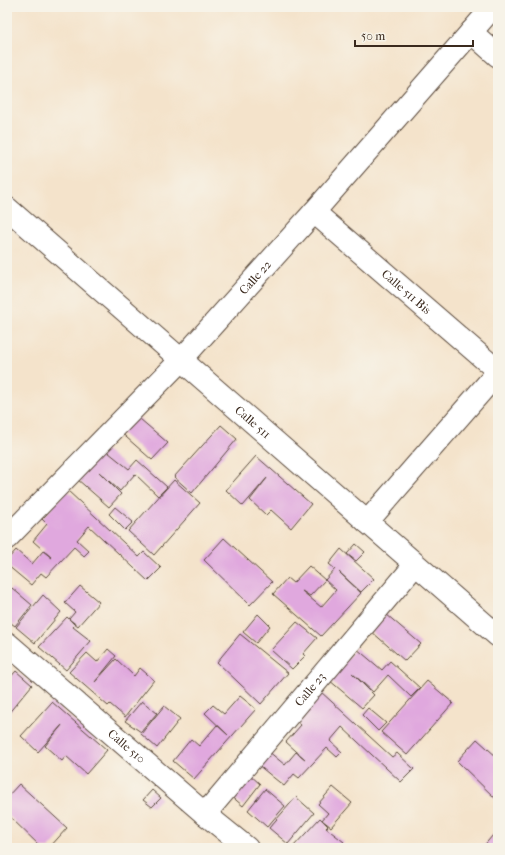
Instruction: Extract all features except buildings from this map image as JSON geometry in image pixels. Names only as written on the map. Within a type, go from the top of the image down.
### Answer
[{"type":"street","name":"Calle 22","points":[[7,538],[182,359],[314,212],[493,7]]},
{"type":"street","points":[[471,32],[498,56]]},
{"type":"street","name":"Calle 511","points":[[7,208],[498,636]]},
{"type":"street","name":"Calle 511 Bis","points":[[314,212],[498,372]]},
{"type":"street","points":[[367,522],[498,372]]},
{"type":"street","name":"Calle 23","points":[[205,814],[415,565]]},
{"type":"street","name":"Calle 510","points":[[7,643],[205,814],[247,848]]}]
